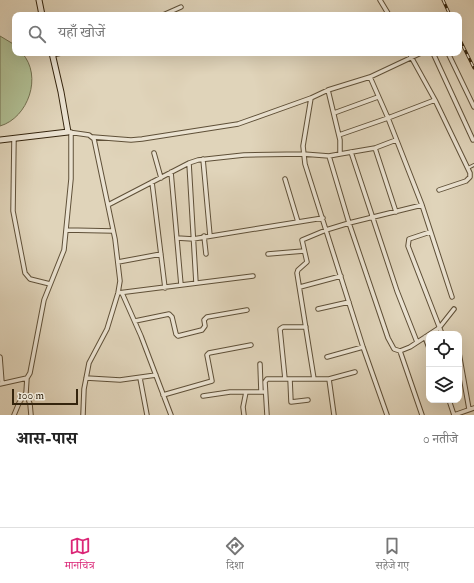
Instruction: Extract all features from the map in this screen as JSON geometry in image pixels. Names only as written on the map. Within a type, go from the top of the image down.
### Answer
[{"type":"street","points":[[38,0],[41,12]]},
{"type":"street","points":[[380,0],[387,12]]},
{"type":"street","points":[[170,12],[181,7]]},
{"type":"street","points":[[31,415],[30,404],[26,393],[27,378],[30,373],[44,300],[64,250],[71,179],[69,132],[53,56]]},
{"type":"street","points":[[0,140],[69,132],[93,137],[131,140],[229,127],[311,98],[328,90],[370,77],[416,56]]},
{"type":"street","points":[[434,56],[473,140]]},
{"type":"street","points":[[449,56],[474,108]]},
{"type":"street","points":[[412,58],[435,100],[470,173],[470,177],[466,181],[439,190]]},
{"type":"street","points":[[370,77],[388,118],[422,205],[452,297]]},
{"type":"street","points":[[328,90],[339,135],[340,154]]},
{"type":"street","points":[[334,113],[378,97]]},
{"type":"street","points":[[311,98],[303,154],[363,347],[387,415]]},
{"type":"street","points":[[339,135],[435,100]]},
{"type":"street","points":[[83,415],[86,378],[89,363],[107,329],[120,293],[118,262],[113,231],[103,177],[93,137]]},
{"type":"street","points":[[14,138],[13,212],[25,273],[30,279],[50,284]]},
{"type":"street","points":[[108,205],[189,163],[203,159],[244,155],[303,154],[329,156],[375,148],[396,140]]},
{"type":"street","points":[[375,148],[396,212]]},
{"type":"street","points":[[350,152],[397,291],[417,342]]},
{"type":"street","points":[[154,153],[161,178]]},
{"type":"street","points":[[329,156],[388,338],[394,349],[400,351],[410,347],[439,328],[454,309]]},
{"type":"street","points":[[203,159],[210,236]]},
{"type":"street","points":[[189,163],[196,283]]},
{"type":"street","points":[[171,172],[181,285]]},
{"type":"street","points":[[285,179],[298,222]]},
{"type":"street","points":[[152,182],[165,288]]},
{"type":"street","points":[[314,379],[298,271],[307,262],[302,242],[303,239],[350,223],[422,205]]},
{"type":"street","points":[[177,238],[193,239],[204,236],[323,218]]},
{"type":"street","points":[[66,230],[113,231]]},
{"type":"street","points":[[430,232],[412,237],[409,239],[408,246],[440,331]]},
{"type":"street","points":[[204,236],[206,254]]},
{"type":"street","points":[[268,254],[304,251]]},
{"type":"street","points":[[118,262],[161,254]]},
{"type":"street","points":[[120,293],[253,276]]},
{"type":"street","points":[[300,287],[341,276]]},
{"type":"street","points":[[120,293],[135,321],[171,415]]},
{"type":"street","points":[[318,309],[349,302]]},
{"type":"street","points":[[135,321],[170,314],[178,336],[202,330],[204,320],[208,317],[247,310]]},
{"type":"street","points":[[286,379],[280,329],[283,327],[306,326]]},
{"type":"street","points":[[163,395],[212,381],[207,356],[209,353],[251,345]]},
{"type":"street","points":[[326,356],[363,347]]},
{"type":"street","points":[[400,351],[422,415]]},
{"type":"street","points":[[0,357],[1,383],[27,378]]},
{"type":"street","points":[[260,364],[267,415]]},
{"type":"street","points":[[462,367],[470,409]]},
{"type":"street","points":[[263,392],[264,382],[267,379],[329,379],[355,372]]},
{"type":"street","points":[[86,378],[120,380],[156,375]]},
{"type":"street","points":[[140,378],[147,415]]},
{"type":"street","points":[[290,379],[290,401],[308,400]]},
{"type":"street","points":[[329,379],[334,415]]},
{"type":"street","points":[[203,396],[230,392],[263,392]]},
{"type":"street","points":[[244,415],[243,407],[246,392]]},
{"type":"street","points":[[14,415],[19,403],[26,393]]},
{"type":"street","points":[[450,403],[454,415],[474,408]]},
{"type":"lane","points":[[468,168],[474,166]]},
{"type":"green space","points":[[0,36],[12,43],[12,56],[24,56],[28,62],[32,84],[25,105],[10,122],[0,126]]},
{"type":"railway","points":[[443,0],[449,12]]},
{"type":"railway","points":[[462,44],[474,68]]}]
